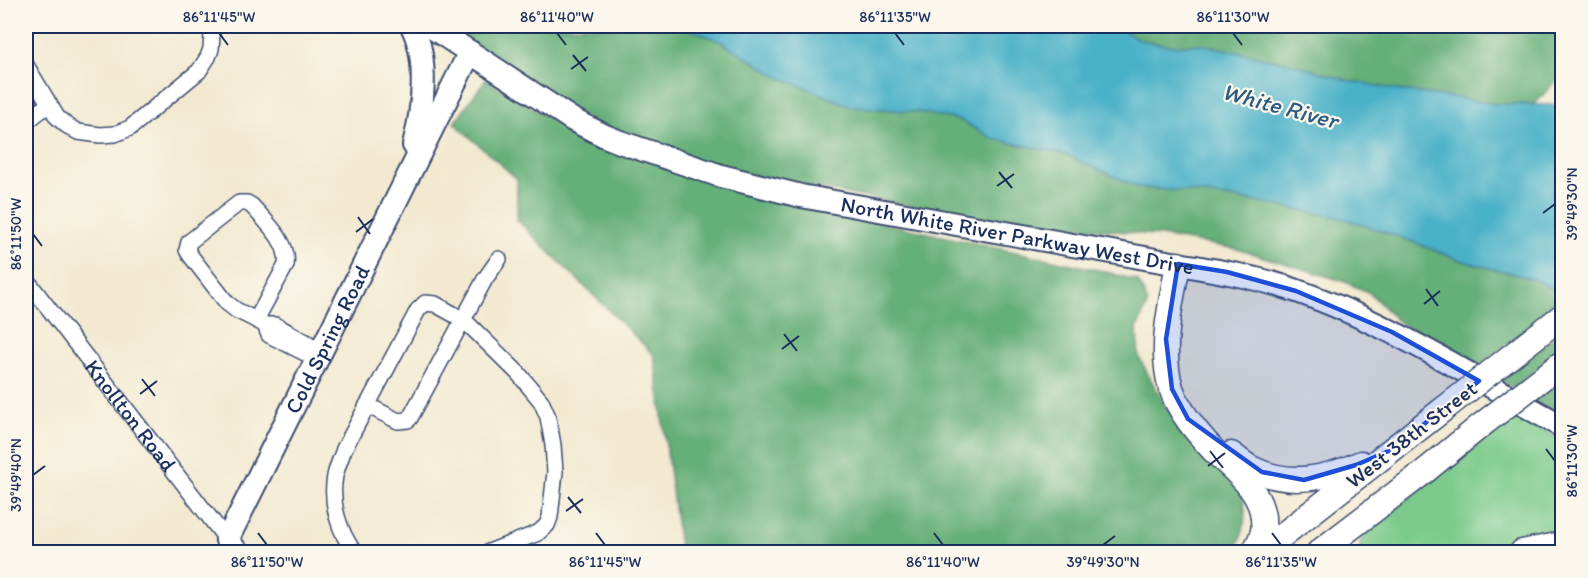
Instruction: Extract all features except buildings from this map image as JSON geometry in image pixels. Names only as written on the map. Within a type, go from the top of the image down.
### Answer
[{"type":"main road","points":[[1178,264],[1166,339],[1167,371],[1177,402],[1188,418],[1215,451],[1242,476],[1261,506],[1264,531],[1254,552]]},
{"type":"main road","name":"West 38th Street","points":[[1261,552],[1563,316]]},
{"type":"main road","name":"West 38th Street","points":[[1318,552],[1563,363]]},
{"type":"main road","points":[[1188,418],[1218,445],[1251,468],[1289,479],[1304,480],[1335,474],[1391,450]]},
{"type":"main road","points":[[1350,552],[1351,537],[1357,522]]},
{"type":"main road","points":[[1522,552],[1563,544]]},
{"type":"street","points":[[26,65],[62,122],[78,132],[100,135],[115,134],[130,128],[199,70],[211,49],[210,26]]},
{"type":"street","points":[[403,187],[420,120],[421,63],[412,26]]},
{"type":"street","points":[[430,26],[470,52]]},
{"type":"street","name":"Cold Spring Road","points":[[232,546],[319,355],[470,52]]},
{"type":"street","name":"North White River Parkway West Drive","points":[[470,52],[561,113],[590,129],[620,142],[721,176],[801,196],[1227,272],[1296,291],[1354,315],[1429,351],[1563,426]]},
{"type":"street","points":[[26,122],[49,104]]},
{"type":"street","points":[[261,323],[287,258],[283,244],[252,206],[239,203],[189,242],[188,252],[227,303],[261,323],[269,334],[319,355]]},
{"type":"street","points":[[367,405],[401,422],[410,418],[485,279],[499,260]]},
{"type":"street","name":"Knollton Road","points":[[27,283],[232,546]]},
{"type":"street","points":[[354,552],[344,536],[334,500],[335,482],[344,449],[421,306],[425,303],[432,303],[464,320],[518,373],[541,401],[548,417],[555,477],[547,525],[538,533],[489,552]]},
{"type":"highlighted area","points":[[1178,264],[1227,272],[1296,291],[1392,332],[1479,381],[1391,450],[1356,465],[1304,480],[1262,472],[1188,419],[1172,389],[1166,339]]},
{"type":"green space","points":[[442,26],[682,26],[720,41],[779,77],[850,106],[918,112],[960,120],[994,139],[1064,154],[1138,187],[1201,193],[1343,218],[1460,260],[1533,279],[1562,293],[1562,301],[1480,365],[1454,354],[1397,321],[1370,293],[1343,281],[1237,249],[1161,236],[1056,224],[1017,226],[770,179],[700,161],[594,123]]},
{"type":"green space","points":[[1114,26],[1562,26],[1562,74],[1535,104],[1495,104],[1346,80],[1297,65],[1201,44],[1171,46],[1141,40]]},
{"type":"green space","points":[[486,79],[584,140],[777,200],[1103,271],[1138,281],[1148,303],[1137,329],[1139,357],[1164,404],[1234,482],[1242,495],[1245,509],[1244,525],[1236,547],[1232,552],[680,552],[654,355],[517,220],[517,179],[454,123]]},
{"type":"green space","points":[[1562,331],[1562,349],[1513,388],[1500,379]]},
{"type":"green space","points":[[1562,379],[1562,416],[1533,401]]},
{"type":"green space","points":[[1519,414],[1562,441],[1562,535],[1474,552],[1360,552],[1362,538],[1371,527]]},
{"type":"water","name":"White River","points":[[682,26],[1114,26],[1141,40],[1171,46],[1201,44],[1297,65],[1346,80],[1403,91],[1495,104],[1562,105],[1562,293],[1533,279],[1460,260],[1343,218],[1201,193],[1138,187],[1064,154],[994,139],[960,120],[918,112],[850,106],[779,77],[720,41]]}]
